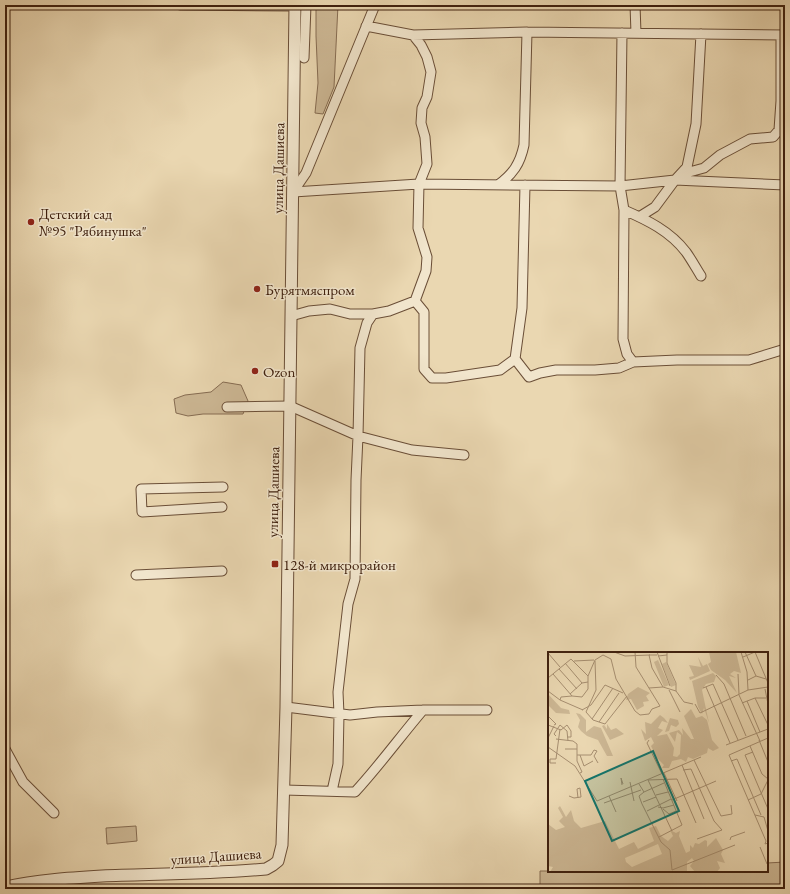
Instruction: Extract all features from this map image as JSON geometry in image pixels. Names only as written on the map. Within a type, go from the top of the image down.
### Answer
[{"type":"street","points":[[180,5],[299,5],[304,58]]},
{"type":"street","name":"улица Дашиева","points":[[5,887],[29,882],[90,877],[266,869],[278,860],[281,853],[286,707],[293,192],[299,5]]},
{"type":"street","points":[[293,192],[308,167],[375,5]]},
{"type":"street","points":[[635,5],[636,33]]},
{"type":"street","points":[[293,192],[420,184],[620,186],[679,177],[704,168],[720,155],[750,139],[772,137],[779,130],[783,35],[527,32],[413,35],[366,26]]},
{"type":"street","points":[[498,185],[510,176],[521,158],[524,145],[527,32]]},
{"type":"street","points":[[622,33],[620,186],[624,210],[623,339],[627,354],[633,362]]},
{"type":"street","points":[[639,217],[655,207],[687,167],[696,124],[701,34]]},
{"type":"street","points":[[413,35],[424,51],[430,72],[427,97],[422,108],[421,123],[425,137],[426,164],[420,184],[418,228],[427,257],[426,271],[416,301]]},
{"type":"street","points":[[679,177],[785,185]]},
{"type":"street","points":[[525,185],[522,308],[515,359],[529,377],[556,370],[594,370],[619,368],[633,362],[677,360],[749,360],[785,349]]},
{"type":"street","points":[[624,210],[668,234],[685,251],[701,276]]},
{"type":"street","points":[[291,316],[309,311],[330,309],[350,314],[373,314],[389,311],[416,301]]},
{"type":"street","points":[[416,301],[424,312],[424,369],[432,378],[446,378],[500,370],[515,359]]},
{"type":"street","points":[[332,791],[338,764],[338,692],[348,604],[355,579],[360,348],[367,323],[373,314]]},
{"type":"street","points":[[227,407],[290,406],[358,436],[412,450],[464,455]]},
{"type":"street","points":[[222,507],[142,512],[142,489],[223,486]]},
{"type":"street","points":[[136,575],[222,571]]},
{"type":"street","points":[[286,707],[350,715],[423,710],[488,710]]},
{"type":"street","points":[[284,790],[355,792],[375,770],[398,739],[423,710]]},
{"type":"street","points":[[5,749],[23,782],[54,813]]},
{"type":"shaded area","points":[[316,5],[338,5],[334,87],[323,114],[315,113],[318,83]]},
{"type":"shaded area","points":[[223,382],[241,385],[248,401],[243,414],[203,414],[188,416],[176,413],[174,399],[185,395],[211,392]]},
{"type":"shaded area","points":[[136,826],[137,841],[107,844],[106,828]]},
{"type":"shaded area","points":[[785,862],[785,889],[540,889],[540,871],[768,872],[768,863]]},
{"type":"place","name":"Детский сад №95 \"Рябинушка\"","points":[[31,222]]},
{"type":"place","name":"Бурятмяспром","points":[[257,289]]},
{"type":"place","name":"Ozon","points":[[255,371]]},
{"type":"place","name":"128-й микрорайон","points":[[275,564]]}]
